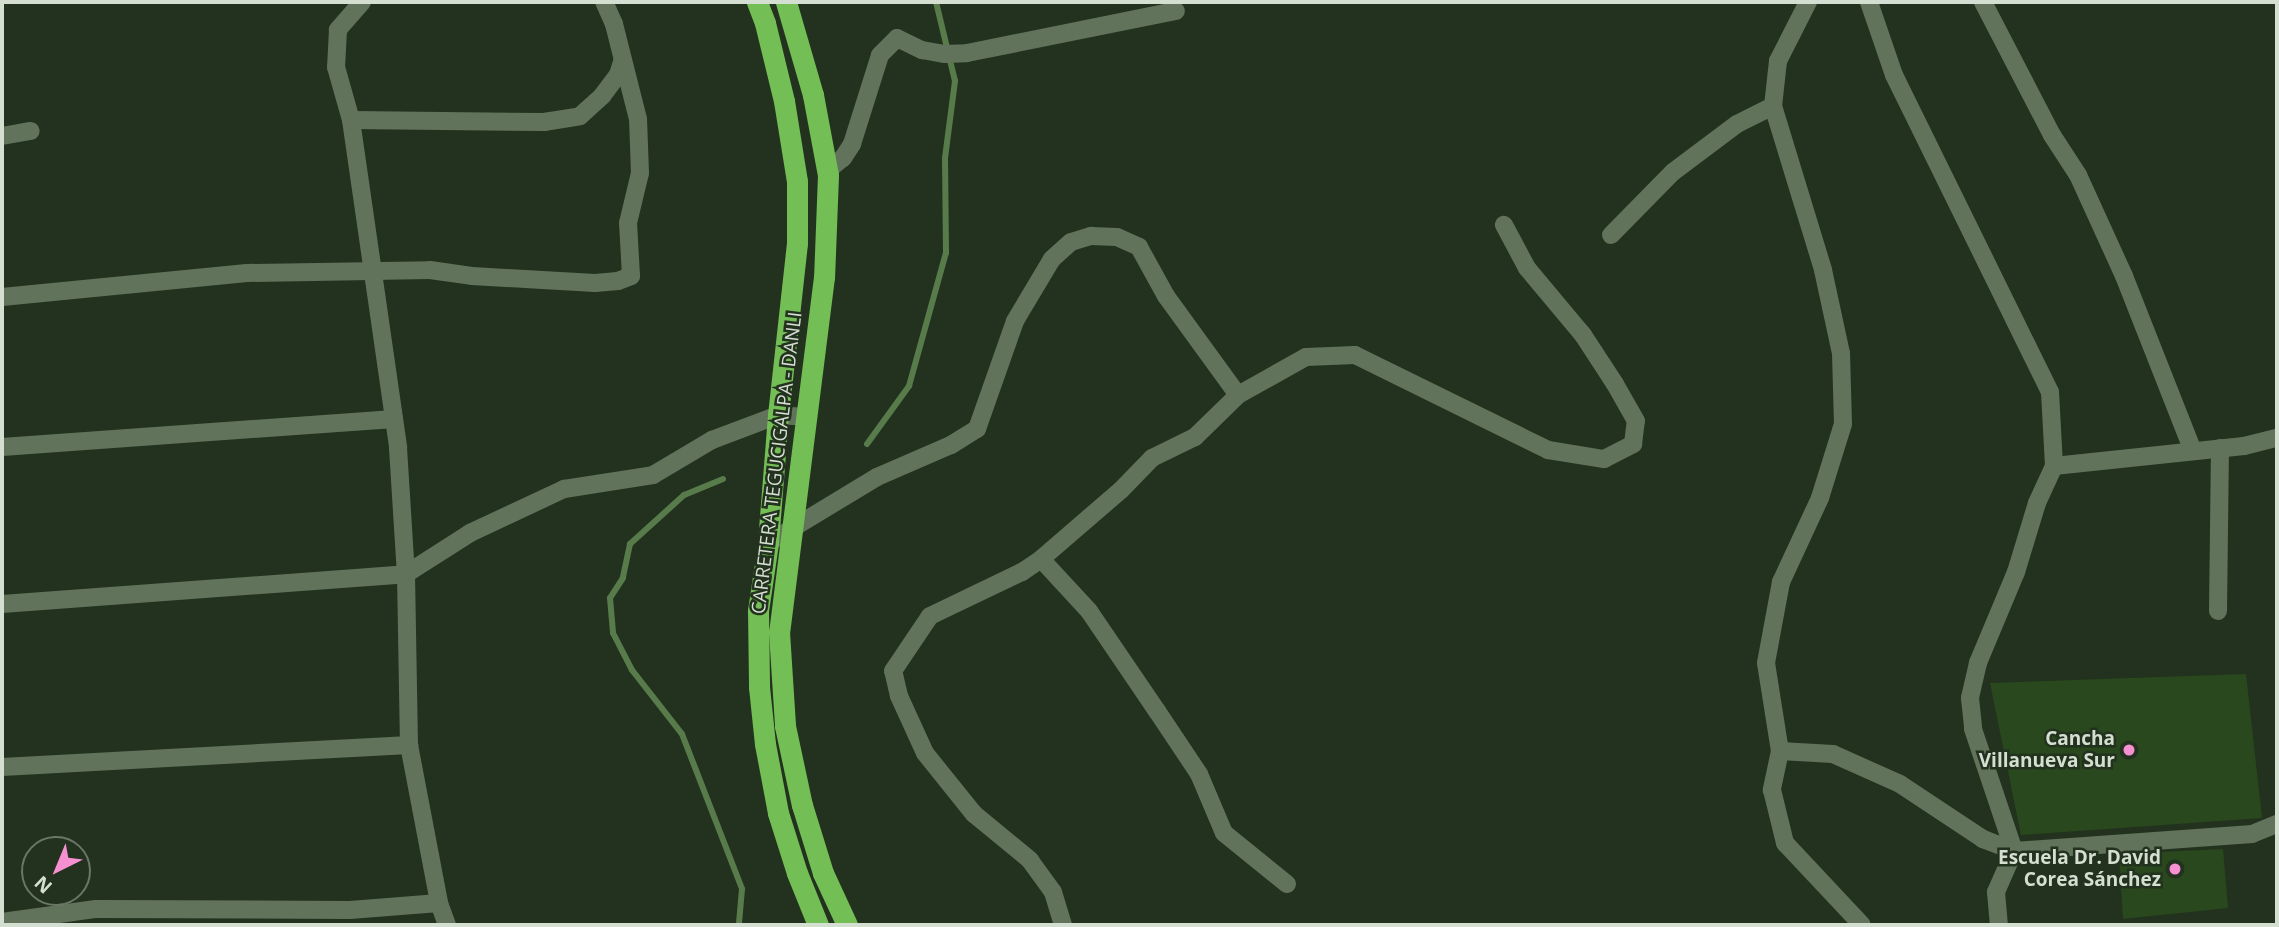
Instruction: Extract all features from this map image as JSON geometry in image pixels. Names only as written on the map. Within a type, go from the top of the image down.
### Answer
[{"type":"highway","name":"CARRETERA TEGUCIGALPA - DANLI","points":[[757,2],[765,23],[784,101],[797,181],[797,243],[778,415],[768,543],[758,611],[760,687],[765,744],[778,813],[797,873],[818,925]]},
{"type":"highway","name":"CARRETERA TEGUCIGALPA - DANLI","points":[[786,2],[813,95],[828,170],[824,277],[804,416],[779,632],[785,726],[802,805],[823,873],[847,925]]},
{"type":"street","points":[[362,2],[338,30],[336,67],[351,120],[394,419],[406,574],[409,745],[439,903],[447,925]]},
{"type":"street","points":[[2,297],[247,273],[430,270],[472,276],[595,283],[618,281],[631,276],[628,223],[640,173],[638,119],[614,24],[604,2]]},
{"type":"street","points":[[1808,2],[1779,61],[1773,106],[1824,270],[1840,353],[1843,424],[1820,498],[1781,582],[1778,596],[1766,663],[1780,751],[1772,790],[1785,843],[1862,925]]},
{"type":"street","points":[[1869,2],[1900,87],[1946,186],[2000,284],[2050,392],[2054,466],[2037,503],[2016,572],[1978,663],[1970,698],[1973,729],[2014,850],[1996,892],[1999,925]]},
{"type":"street","points":[[1983,2],[2052,135],[2078,175],[2124,276],[2193,451]]},
{"type":"street","points":[[828,170],[843,158],[852,144],[880,55],[897,38],[927,51],[967,53],[1176,11]]},
{"type":"street","points":[[351,120],[544,122],[580,117],[602,96],[618,75],[622,62]]},
{"type":"street","points":[[1611,235],[1673,172],[1737,124],[1773,106]]},
{"type":"street","points":[[2,136],[31,131]]},
{"type":"street","points":[[1063,925],[1053,892],[1030,860],[974,814],[925,753],[899,696],[893,671],[930,616],[1022,572],[1041,559],[1121,490],[1152,457],[1195,437],[1238,395],[1306,357],[1355,355],[1548,450],[1604,459],[1633,444],[1636,421],[1615,384],[1583,335],[1527,268],[1504,225]]},
{"type":"street","points":[[768,543],[877,477],[951,445],[977,429],[1014,321],[1052,259],[1071,242],[1091,236],[1117,237],[1139,247],[1166,296],[1238,395]]},
{"type":"street","points":[[2,604],[406,574],[470,533],[564,489],[653,475],[712,440],[778,415],[804,416]]},
{"type":"street","points":[[2,447],[394,419]]},
{"type":"street","points":[[2054,466],[2220,448],[2277,438]]},
{"type":"street","points":[[2218,611],[2220,448]]},
{"type":"street","points":[[1041,559],[1089,611],[1157,711],[1199,774],[1224,833],[1287,884]]},
{"type":"street","points":[[2,767],[409,745]]},
{"type":"street","points":[[1780,751],[1833,754],[1900,784],[1983,839],[2014,850],[2252,834],[2277,829]]},
{"type":"street","points":[[2,922],[96,909],[350,910],[439,903]]},
{"type":"green space","name":"Cancha Villanueva Sur","points":[[2246,674],[2262,818],[2021,835],[1990,683]]},
{"type":"green space","points":[[2223,849],[2228,908],[2123,919],[2119,854]]},
{"type":"waterway","points":[[867,444],[909,386],[946,253],[945,158],[955,81],[936,2]]},
{"type":"waterway","points":[[723,479],[684,495],[630,544],[623,578],[610,598],[613,633],[632,670],[682,734],[742,889],[739,925]]},
{"type":"place","name":"Cancha Villanueva Sur","points":[[2129,750]]},
{"type":"place","name":"Escuela Dr. David Corea Sánchez","points":[[2175,869]]}]
